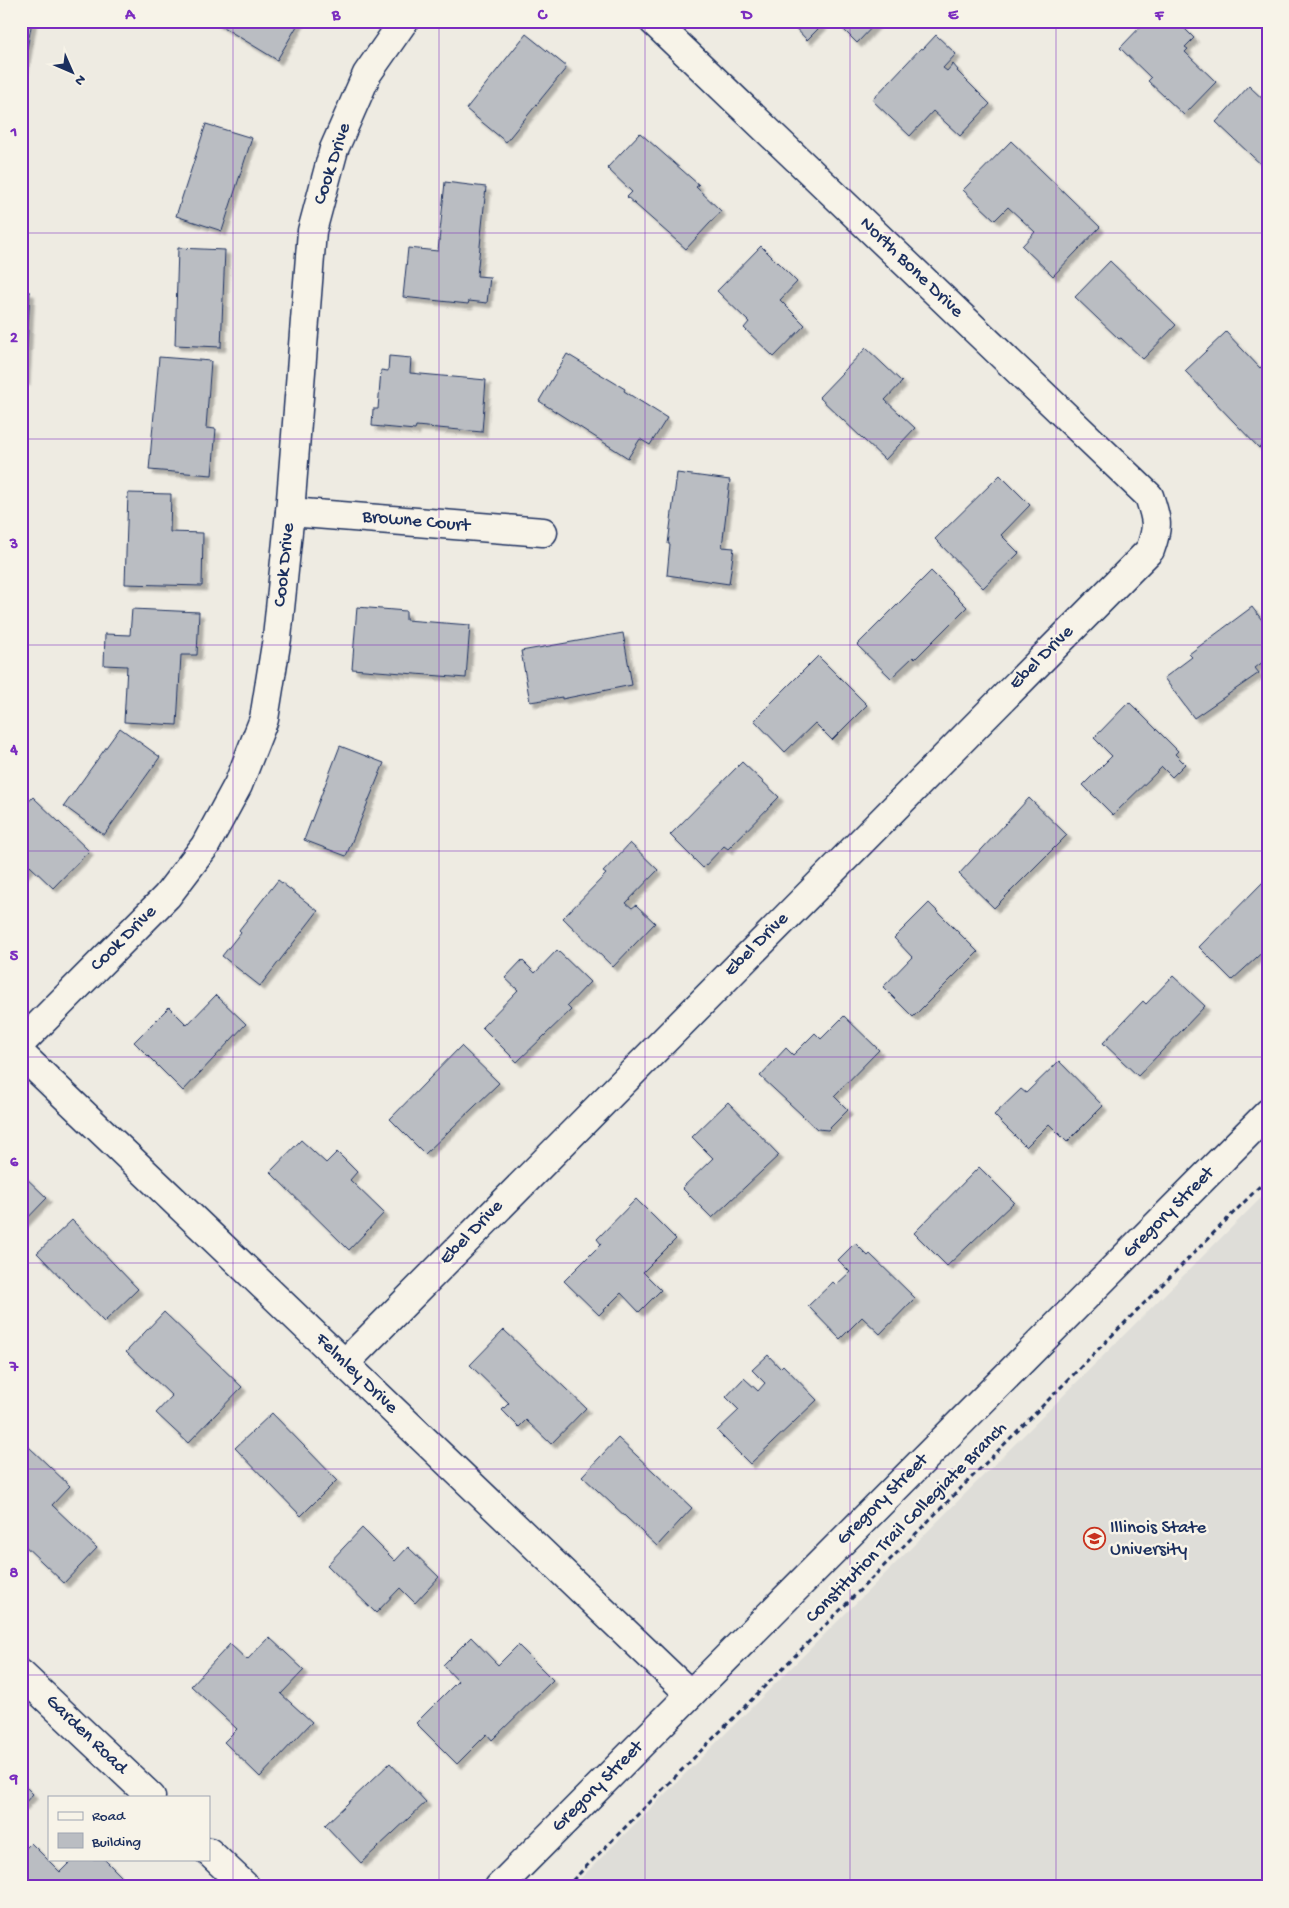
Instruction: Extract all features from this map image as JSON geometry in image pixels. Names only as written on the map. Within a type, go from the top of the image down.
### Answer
[{"type":"street","name":"Cook Drive","points":[[21,1043],[167,896],[205,846],[238,785],[264,719],[277,638],[290,512],[312,231],[334,149],[367,74],[404,21]]},
{"type":"street","name":"North Bone Drive","points":[[653,21],[1149,496],[1158,522]]},
{"type":"street","name":"Browne Court","points":[[290,512],[542,532]]},
{"type":"street","name":"Ebel Drive","points":[[345,1363],[1150,550],[1158,522]]},
{"type":"street","name":"Felmley Drive","points":[[21,1054],[690,1694]]},
{"type":"street","name":"Gregory Street","points":[[498,1887],[1268,1113]]},
{"type":"street","name":"Garden Road","points":[[21,1674],[150,1796]]},
{"type":"street","points":[[210,1853],[246,1887]]},
{"type":"path","name":"Constitution Trail Collegiate Branch","points":[[566,1887],[1268,1178]]},
{"type":"shaded area","name":"Illinois State University","points":[[1268,1191],[1268,1887],[572,1887]]},
{"type":"building","points":[[21,21],[32,21],[21,83]]},
{"type":"building","points":[[213,21],[300,21],[277,60]]},
{"type":"building","points":[[789,21],[826,21],[807,40]]},
{"type":"building","points":[[835,21],[878,21],[857,43]]},
{"type":"building","points":[[1146,21],[1177,21],[1194,38],[1185,47],[1188,49],[1185,52],[1216,82],[1184,115],[1148,81],[1151,78],[1120,48]]},
{"type":"building","points":[[526,34],[567,67],[506,142],[466,109]]},
{"type":"building","points":[[936,35],[956,54],[943,68],[947,71],[953,64],[957,71],[990,104],[960,136],[933,111],[910,136],[872,100],[921,48],[923,49]]},
{"type":"building","points":[[1249,86],[1268,104],[1268,171],[1216,122]]},
{"type":"building","points":[[206,124],[252,138],[222,231],[176,216]]},
{"type":"building","points":[[640,133],[699,185],[696,187],[721,211],[686,249],[627,197],[632,192],[607,168]]},
{"type":"building","points":[[1011,141],[1100,227],[1053,276],[1022,246],[1035,232],[1008,207],[995,220],[963,190]]},
{"type":"building","points":[[445,182],[486,187],[477,276],[490,277],[487,303],[469,301],[468,304],[403,297],[408,248],[438,251]]},
{"type":"building","points":[[761,246],[797,282],[780,300],[805,325],[774,357],[744,328],[749,322],[717,291]]},
{"type":"building","points":[[178,248],[225,250],[221,347],[175,345]]},
{"type":"building","points":[[1110,261],[1176,325],[1143,359],[1075,297]]},
{"type":"building","points":[[21,291],[30,292],[25,381],[21,381]]},
{"type":"building","points":[[1226,332],[1260,368],[1268,361],[1268,440],[1259,448],[1185,371]]},
{"type":"building","points":[[866,348],[902,382],[885,400],[915,428],[885,460],[819,397]]},
{"type":"building","points":[[567,354],[625,389],[624,391],[667,418],[650,445],[640,439],[628,458],[539,401]]},
{"type":"building","points":[[389,356],[411,358],[410,373],[486,380],[482,432],[416,426],[415,430],[372,426],[373,409],[378,409],[381,370],[388,371]]},
{"type":"building","points":[[159,357],[211,361],[206,428],[216,429],[212,475],[149,470]]},
{"type":"building","points":[[677,473],[730,480],[722,547],[734,548],[729,584],[667,575],[670,544],[668,544]]},
{"type":"building","points":[[1000,475],[1030,505],[1001,535],[1019,553],[983,588],[935,539]]},
{"type":"building","points":[[128,493],[171,494],[170,532],[203,533],[202,586],[125,584]]},
{"type":"building","points":[[931,571],[967,607],[915,659],[913,657],[891,678],[857,645]]},
{"type":"building","points":[[357,607],[406,611],[406,620],[470,625],[466,678],[352,669]]},
{"type":"building","points":[[1252,607],[1268,628],[1268,658],[1255,668],[1259,673],[1194,718],[1164,678],[1192,657],[1189,654]]},
{"type":"building","points":[[132,609],[199,612],[197,655],[181,655],[177,725],[124,722],[127,666],[104,665],[105,634],[130,635]]},
{"type":"building","points":[[623,633],[632,685],[562,699],[562,697],[530,702],[521,651]]},
{"type":"building","points":[[818,656],[867,705],[832,740],[815,723],[785,752],[754,720]]},
{"type":"building","points":[[1129,702],[1178,751],[1175,754],[1185,764],[1172,777],[1162,767],[1113,815],[1083,785],[1112,756],[1094,738]]},
{"type":"building","points":[[120,728],[160,757],[104,835],[64,806]]},
{"type":"building","points":[[340,746],[384,763],[346,856],[304,840]]},
{"type":"building","points":[[742,762],[779,797],[728,849],[724,846],[703,868],[670,835]]},
{"type":"building","points":[[33,797],[89,851],[53,888],[30,866],[21,876],[21,810]]},
{"type":"building","points":[[1029,798],[1067,835],[994,908],[959,874]]},
{"type":"building","points":[[630,843],[658,870],[626,903],[632,908],[636,905],[655,923],[613,967],[563,918],[606,874],[603,872]]},
{"type":"building","points":[[278,880],[318,911],[260,986],[222,956],[241,932],[239,930]]},
{"type":"building","points":[[1264,881],[1268,885],[1268,947],[1232,980],[1199,947]]},
{"type":"building","points":[[929,903],[978,952],[913,1017],[883,987],[912,957],[894,938]]},
{"type":"building","points":[[557,950],[590,982],[567,1006],[571,1010],[517,1062],[482,1027],[518,990],[505,978],[522,960],[535,973]]},
{"type":"building","points":[[1173,976],[1205,1006],[1138,1076],[1103,1043],[1143,1001],[1146,1004]]},
{"type":"building","points":[[216,995],[246,1024],[183,1091],[134,1042],[169,1007],[187,1025]]},
{"type":"building","points":[[844,1016],[879,1050],[834,1096],[848,1110],[828,1130],[817,1129],[760,1076],[786,1048],[793,1055],[815,1033],[821,1039]]},
{"type":"building","points":[[461,1046],[499,1083],[425,1154],[390,1119]]},
{"type":"building","points":[[1059,1061],[1103,1106],[1067,1142],[1049,1124],[1026,1147],[994,1115],[1021,1089],[1026,1093]]},
{"type":"building","points":[[728,1102],[779,1155],[712,1218],[682,1188],[713,1158],[692,1137]]},
{"type":"building","points":[[301,1140],[326,1163],[337,1152],[357,1172],[350,1180],[384,1213],[349,1250],[270,1172]]},
{"type":"building","points":[[979,1167],[1014,1202],[947,1266],[914,1233]]},
{"type":"building","points":[[21,1173],[47,1198],[21,1225]]},
{"type":"building","points":[[636,1199],[676,1239],[643,1272],[661,1290],[639,1312],[621,1293],[599,1315],[564,1281],[601,1244],[597,1239]]},
{"type":"building","points":[[72,1220],[138,1289],[104,1322],[37,1253]]},
{"type":"building","points":[[855,1243],[868,1256],[870,1254],[915,1298],[880,1334],[862,1317],[840,1339],[808,1306],[833,1282],[836,1285],[850,1272],[838,1260]]},
{"type":"building","points":[[164,1312],[242,1387],[188,1443],[156,1413],[172,1396],[126,1352]]},
{"type":"building","points":[[504,1330],[586,1408],[551,1444],[526,1420],[519,1427],[502,1410],[509,1403],[470,1365]]},
{"type":"building","points":[[768,1355],[780,1368],[783,1365],[817,1400],[750,1464],[717,1431],[739,1410],[726,1397],[744,1378],[758,1391],[765,1383],[752,1370]]},
{"type":"building","points":[[272,1413],[337,1480],[301,1516],[235,1448]]},
{"type":"building","points":[[618,1438],[692,1508],[657,1546],[582,1476]]},
{"type":"building","points":[[29,1447],[70,1486],[52,1505],[97,1548],[64,1583],[21,1542],[21,1455]]},
{"type":"building","points":[[362,1528],[395,1561],[408,1547],[439,1577],[415,1603],[400,1588],[376,1613],[327,1565]]},
{"type":"building","points":[[269,1637],[304,1670],[281,1694],[312,1722],[260,1777],[224,1742],[237,1729],[191,1686],[230,1644],[247,1660]]},
{"type":"building","points":[[471,1637],[498,1665],[518,1645],[553,1680],[492,1740],[487,1734],[457,1764],[416,1723],[458,1681],[443,1665]]},
{"type":"building","points":[[390,1763],[426,1802],[361,1863],[325,1825]]},
{"type":"building","points":[[21,1782],[33,1794],[21,1807]]},
{"type":"building","points":[[31,1843],[60,1872],[72,1860],[105,1860],[123,1878],[115,1887],[21,1887],[21,1853]]},
{"type":"place","name":"Illinois State University","points":[[1094,1539]]}]
